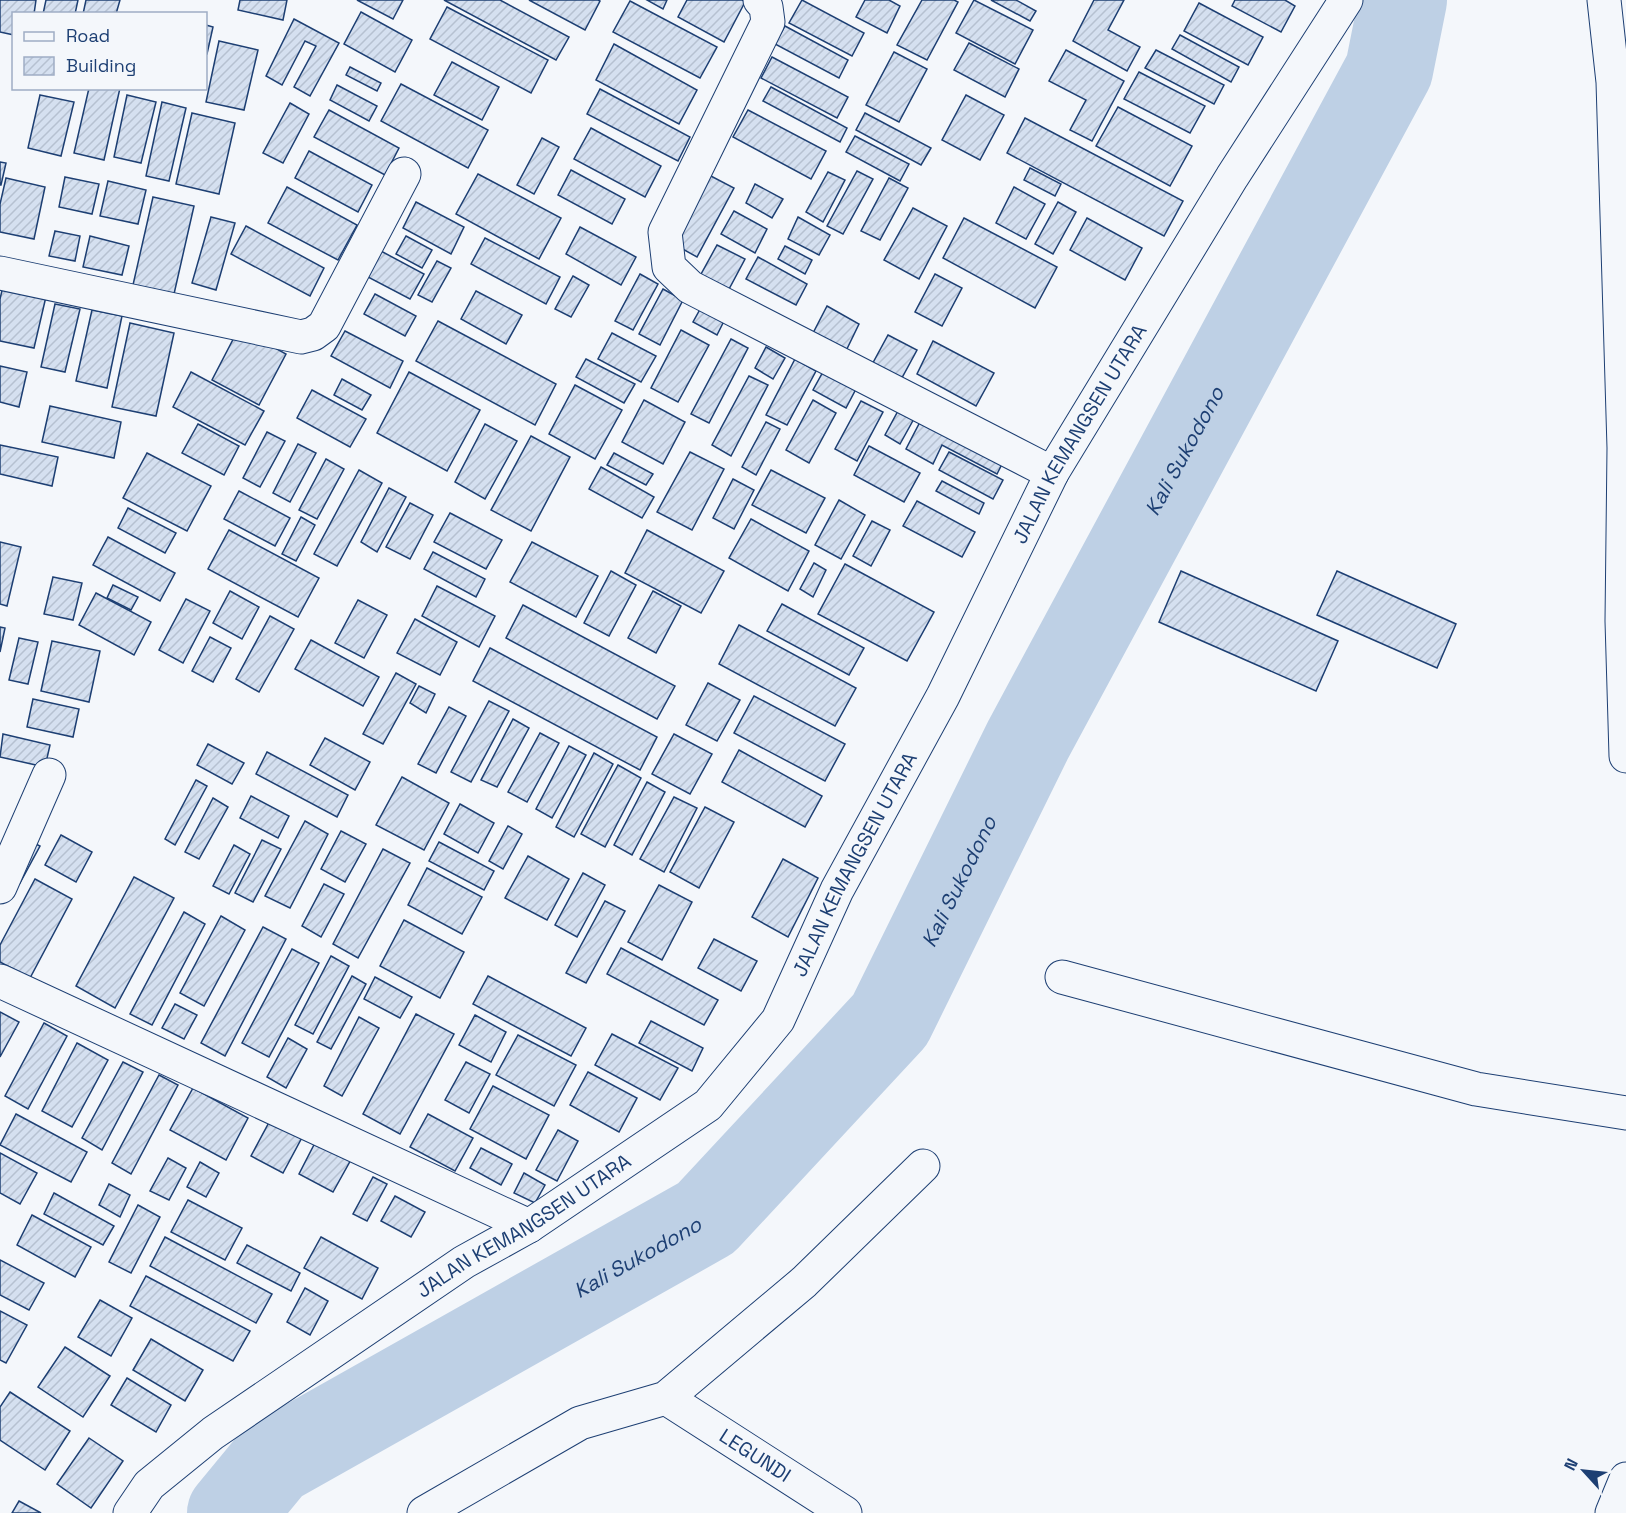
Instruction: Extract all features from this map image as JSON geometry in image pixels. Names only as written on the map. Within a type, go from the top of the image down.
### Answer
[{"type":"street","points":[[760,0],[766,7],[768,22],[665,232],[669,267],[690,287],[1052,473]]},
{"type":"street","name":"JALAN KEMANGSEN UTARA","points":[[130,1513],[148,1485],[213,1434],[464,1262],[529,1226],[708,1105],[778,1020],[837,890],[943,696],[1052,473],[1232,177],[1346,0]]},
{"type":"street","points":[[1605,0],[1613,82],[1625,448],[1622,553],[1626,756]]},
{"type":"street","points":[[0,273],[301,337],[313,334],[324,326],[404,174]]},
{"type":"street","points":[[0,887],[50,775]]},
{"type":"street","points":[[1062,977],[1476,1089],[1626,1113]]},
{"type":"street","points":[[0,981],[529,1226]]},
{"type":"street","points":[[424,1513],[580,1423],[666,1398],[804,1282],[923,1166]]},
{"type":"street","name":"LEGUNDI","points":[[666,1398],[845,1513]]},
{"type":"street","points":[[1612,1513],[1626,1479]]},
{"type":"building","points":[[0,0],[36,0],[34,12],[12,12],[12,35],[0,32]]},
{"type":"building","points":[[46,0],[78,0],[75,12],[43,12]]},
{"type":"building","points":[[86,0],[120,0],[117,12],[83,12]]},
{"type":"building","points":[[240,0],[287,0],[283,20],[238,10]]},
{"type":"building","points":[[357,0],[403,0],[393,19]]},
{"type":"building","points":[[444,0],[500,0],[569,37],[556,60]]},
{"type":"building","points":[[529,0],[598,0],[600,1],[585,30]]},
{"type":"building","points":[[647,0],[667,0],[663,9]]},
{"type":"building","points":[[687,0],[742,0],[745,2],[724,42],[678,17]]},
{"type":"building","points":[[802,0],[864,33],[852,56],[789,23]]},
{"type":"building","points":[[865,0],[889,0],[900,6],[887,33],[856,17]]},
{"type":"building","points":[[922,0],[958,2],[927,60],[897,45]]},
{"type":"building","points":[[974,0],[1033,30],[1015,64],[956,33]]},
{"type":"building","points":[[991,0],[1016,0],[1036,11],[1030,21]]},
{"type":"building","points":[[1094,0],[1124,0],[1108,30],[1140,47],[1127,71],[1073,41]]},
{"type":"building","points":[[1235,0],[1285,0],[1295,6],[1281,32],[1232,6]]},
{"type":"building","points":[[630,1],[717,47],[700,78],[613,32]]},
{"type":"building","points":[[1199,3],[1263,37],[1248,65],[1184,31]]},
{"type":"building","points":[[447,7],[548,60],[531,93],[430,39]]},
{"type":"building","points":[[361,12],[412,40],[395,72],[344,44]]},
{"type":"building","points":[[294,19],[339,43],[310,96],[294,87],[316,46],[305,41],[282,85],[266,76]]},
{"type":"building","points":[[207,25],[213,27],[207,54]]},
{"type":"building","points":[[785,26],[848,60],[839,78],[775,44]]},
{"type":"building","points":[[1180,35],[1239,67],[1231,82],[1172,49]]},
{"type":"building","points":[[219,41],[258,50],[244,110],[206,102]]},
{"type":"building","points":[[969,43],[1019,69],[1005,97],[954,70]]},
{"type":"building","points":[[614,44],[697,90],[679,124],[596,80]]},
{"type":"building","points":[[1066,50],[1124,81],[1092,141],[1070,130],[1086,100],[1049,81]]},
{"type":"building","points":[[1156,50],[1224,85],[1214,104],[1145,68]]},
{"type":"building","points":[[894,52],[927,69],[899,122],[866,105]]},
{"type":"building","points":[[772,57],[848,97],[837,118],[761,78]]},
{"type":"building","points":[[452,62],[499,87],[482,120],[434,95]]},
{"type":"building","points":[[350,67],[381,83],[377,91],[346,75]]},
{"type":"building","points":[[1139,72],[1205,106],[1190,133],[1124,99]]},
{"type":"building","points":[[401,84],[488,130],[468,168],[381,121]]},
{"type":"building","points":[[337,85],[377,106],[369,121],[330,100]]},
{"type":"building","points":[[771,87],[847,128],[840,142],[763,101]]},
{"type":"building","points":[[600,89],[690,137],[678,161],[587,114]]},
{"type":"building","points":[[89,90],[120,90],[104,160],[74,153]]},
{"type":"building","points":[[40,95],[74,102],[61,156],[28,148]]},
{"type":"building","points":[[127,95],[156,102],[141,163],[114,157]]},
{"type":"building","points":[[966,95],[1004,115],[980,160],[942,140]]},
{"type":"building","points":[[162,102],[186,108],[169,181],[146,176]]},
{"type":"building","points":[[290,103],[309,114],[283,163],[263,153]]},
{"type":"building","points":[[1118,107],[1192,146],[1170,186],[1096,146]]},
{"type":"building","points":[[329,110],[399,148],[385,175],[314,137]]},
{"type":"building","points":[[748,110],[826,151],[811,179],[733,137]]},
{"type":"building","points":[[192,113],[235,123],[219,194],[176,184]]},
{"type":"building","points":[[865,113],[931,148],[921,165],[856,130]]},
{"type":"building","points":[[1025,118],[1183,201],[1164,236],[1007,153]]},
{"type":"building","points":[[591,128],[661,166],[645,197],[574,159]]},
{"type":"building","points":[[855,136],[909,164],[900,181],[846,152]]},
{"type":"building","points":[[542,138],[559,147],[534,194],[517,185]]},
{"type":"building","points":[[309,151],[372,185],[358,212],[295,178]]},
{"type":"building","points":[[0,162],[6,163],[1,185],[0,185]]},
{"type":"building","points":[[1030,168],[1061,184],[1055,196],[1024,180]]},
{"type":"building","points":[[571,170],[625,199],[612,224],[558,195]]},
{"type":"building","points":[[857,171],[873,179],[843,234],[827,226]]},
{"type":"building","points":[[828,172],[845,180],[823,222],[806,212]]},
{"type":"building","points":[[478,174],[561,218],[539,259],[456,214]]},
{"type":"building","points":[[707,174],[734,188],[697,257],[670,242]]},
{"type":"building","points":[[65,177],[99,184],[92,214],[59,207]]},
{"type":"building","points":[[6,178],[45,187],[34,239],[0,232],[0,204]]},
{"type":"building","points":[[889,178],[908,188],[880,240],[861,231]]},
{"type":"building","points":[[108,181],[146,190],[138,224],[100,216]]},
{"type":"building","points":[[755,184],[783,199],[772,218],[746,203]]},
{"type":"building","points":[[287,187],[357,225],[338,260],[268,223]]},
{"type":"building","points":[[1014,187],[1045,204],[1026,239],[996,223]]},
{"type":"building","points":[[153,197],[194,206],[174,294],[133,285]]},
{"type":"building","points":[[416,202],[464,227],[451,254],[403,228]]},
{"type":"building","points":[[1058,202],[1076,212],[1053,254],[1035,244]]},
{"type":"building","points":[[913,208],[947,226],[919,279],[884,260]]},
{"type":"building","points":[[734,211],[767,229],[755,253],[721,234]]},
{"type":"building","points":[[211,217],[235,223],[216,290],[192,283]]},
{"type":"building","points":[[798,217],[830,235],[819,255],[788,239]]},
{"type":"building","points":[[964,218],[1057,267],[1035,308],[943,258]]},
{"type":"building","points":[[1087,218],[1142,248],[1125,280],[1070,250]]},
{"type":"building","points":[[246,226],[324,268],[310,296],[231,254]]},
{"type":"building","points":[[580,227],[636,257],[621,285],[566,254]]},
{"type":"building","points":[[55,231],[80,236],[75,261],[49,256]]},
{"type":"building","points":[[90,236],[129,246],[122,275],[83,267]]},
{"type":"building","points":[[406,236],[432,250],[422,268],[396,254]]},
{"type":"building","points":[[485,238],[560,277],[546,304],[471,264]]},
{"type":"building","points":[[717,245],[745,259],[728,291],[700,276]]},
{"type":"building","points":[[785,246],[812,260],[805,274],[778,259]]},
{"type":"building","points":[[379,250],[424,274],[410,299],[366,276]]},
{"type":"building","points":[[758,257],[807,284],[796,305],[746,279]]},
{"type":"building","points":[[437,261],[451,268],[432,302],[418,295]]},
{"type":"building","points":[[640,274],[658,284],[633,330],[615,321]]},
{"type":"building","points":[[935,274],[962,288],[942,326],[915,312]]},
{"type":"building","points":[[573,276],[589,285],[571,317],[555,309]]},
{"type":"building","points":[[5,278],[48,288],[34,348],[0,341],[0,299]]},
{"type":"building","points":[[663,289],[683,300],[660,345],[639,334]]},
{"type":"building","points":[[476,291],[522,315],[506,344],[461,319]]},
{"type":"building","points":[[375,294],[416,316],[405,336],[364,314]]},
{"type":"building","points":[[55,304],[80,309],[65,372],[41,367]]},
{"type":"building","points":[[703,304],[726,317],[717,335],[693,322]]},
{"type":"building","points":[[827,306],[859,324],[843,357],[810,339]]},
{"type":"building","points":[[92,310],[122,316],[107,388],[76,381]]},
{"type":"building","points":[[438,321],[556,384],[535,425],[416,361]]},
{"type":"building","points":[[130,323],[174,333],[156,416],[112,407]]},
{"type":"building","points":[[239,328],[286,354],[259,405],[212,380]]},
{"type":"building","points":[[681,330],[709,345],[678,402],[651,388]]},
{"type":"building","points":[[345,331],[403,361],[390,388],[331,356]]},
{"type":"building","points":[[612,333],[656,356],[641,382],[598,359]]},
{"type":"building","points":[[888,335],[917,350],[897,387],[868,372]]},
{"type":"building","points":[[731,339],[748,348],[709,423],[691,414]]},
{"type":"building","points":[[933,341],[994,373],[976,406],[917,374]]},
{"type":"building","points":[[766,347],[785,358],[773,379],[755,368]]},
{"type":"building","points":[[586,359],[635,384],[624,403],[576,377]]},
{"type":"building","points":[[795,359],[816,371],[787,425],[766,415]]},
{"type":"building","points":[[0,366],[27,372],[19,407],[0,402]]},
{"type":"building","points":[[824,370],[857,387],[846,408],[813,390]]},
{"type":"building","points":[[191,372],[264,411],[245,445],[173,407]]},
{"type":"building","points":[[409,372],[480,410],[447,471],[377,433]]},
{"type":"building","points":[[749,376],[768,385],[731,456],[712,445]]},
{"type":"building","points":[[342,379],[371,395],[362,410],[334,395]]},
{"type":"building","points":[[575,385],[622,410],[595,459],[549,434]]},
{"type":"building","points":[[312,390],[366,419],[350,447],[297,418]]},
{"type":"building","points":[[905,398],[921,406],[900,444],[885,435]]},
{"type":"building","points":[[644,400],[685,422],[663,464],[622,442]]},
{"type":"building","points":[[813,400],[836,413],[809,463],[786,450]]},
{"type":"building","points":[[861,401],[883,412],[857,461],[835,449]]},
{"type":"building","points":[[50,406],[121,422],[114,458],[42,442]]},
{"type":"building","points":[[921,420],[1004,460],[997,474],[942,445],[933,464],[906,449]]},
{"type":"building","points":[[766,422],[780,429],[756,475],[742,467]]},
{"type":"building","points":[[198,424],[239,446],[224,475],[182,453]]},
{"type":"building","points":[[485,424],[517,441],[485,499],[455,482]]},
{"type":"building","points":[[267,432],[285,441],[260,487],[243,478]]},
{"type":"building","points":[[531,436],[570,457],[531,531],[491,510]]},
{"type":"building","points":[[298,444],[316,453],[290,502],[273,493]]},
{"type":"building","points":[[0,445],[58,457],[52,486],[0,474]]},
{"type":"building","points":[[869,446],[920,473],[904,502],[854,475]]},
{"type":"building","points":[[690,452],[724,469],[692,530],[657,512]]},
{"type":"building","points":[[949,452],[1003,480],[993,499],[939,470]]},
{"type":"building","points":[[147,453],[211,486],[187,531],[123,498]]},
{"type":"building","points":[[614,453],[653,474],[646,485],[607,465]]},
{"type":"building","points":[[326,459],[344,469],[317,519],[299,510]]},
{"type":"building","points":[[601,467],[654,497],[642,518],[589,489]]},
{"type":"building","points":[[359,470],[382,483],[337,566],[314,554]]},
{"type":"building","points":[[771,470],[825,498],[806,533],[752,505]]},
{"type":"building","points":[[733,479],[754,490],[734,529],[713,518]]},
{"type":"building","points":[[942,481],[984,503],[979,514],[936,491]]},
{"type":"building","points":[[389,488],[406,497],[377,552],[361,542]]},
{"type":"building","points":[[239,491],[290,518],[275,546],[224,519]]},
{"type":"building","points":[[839,500],[865,515],[841,559],[815,545]]},
{"type":"building","points":[[917,501],[975,532],[962,557],[903,526]]},
{"type":"building","points":[[410,503],[433,515],[410,559],[386,547]]},
{"type":"building","points":[[128,508],[176,533],[165,553],[118,528]]},
{"type":"building","points":[[450,513],[502,540],[486,569],[434,542]]},
{"type":"building","points":[[301,517],[315,525],[296,561],[282,554]]},
{"type":"building","points":[[751,519],[809,551],[788,591],[729,558]]},
{"type":"building","points":[[872,521],[890,530],[871,566],[853,556]]},
{"type":"building","points":[[229,530],[319,578],[298,617],[208,569]]},
{"type":"building","points":[[647,530],[724,571],[701,613],[625,573]]},
{"type":"building","points":[[108,537],[175,573],[160,601],[93,565]]},
{"type":"building","points":[[0,542],[21,547],[7,606],[0,604]]},
{"type":"building","points":[[532,542],[598,576],[576,617],[510,582]]},
{"type":"building","points":[[433,552],[485,579],[476,597],[424,569]]},
{"type":"building","points":[[814,563],[826,570],[813,597],[800,589]]},
{"type":"building","points":[[845,564],[934,612],[907,661],[818,614]]},
{"type":"building","points":[[611,571],[636,585],[609,636],[584,623]]},
{"type":"building","points":[[1181,571],[1338,641],[1316,691],[1159,622]]},
{"type":"building","points":[[1337,571],[1456,624],[1437,668],[1317,615]]},
{"type":"building","points":[[53,577],[82,583],[73,620],[44,614]]},
{"type":"building","points":[[113,585],[138,597],[131,610],[107,598]]},
{"type":"building","points":[[437,586],[495,616],[479,647],[422,616]]},
{"type":"building","points":[[230,591],[259,607],[242,639],[213,623]]},
{"type":"building","points":[[653,591],[681,606],[656,653],[628,638]]},
{"type":"building","points":[[96,593],[151,622],[134,655],[79,625]]},
{"type":"building","points":[[186,599],[210,611],[183,663],[159,650]]},
{"type":"building","points":[[358,600],[387,615],[364,658],[335,643]]},
{"type":"building","points":[[782,604],[864,648],[849,675],[767,631]]},
{"type":"building","points":[[523,605],[675,686],[657,719],[506,638]]},
{"type":"building","points":[[270,616],[294,629],[259,692],[236,679]]},
{"type":"building","points":[[415,619],[457,642],[440,675],[397,653]]},
{"type":"building","points":[[739,625],[856,688],[835,726],[719,664]]},
{"type":"building","points":[[0,627],[5,628],[0,652]]},
{"type":"building","points":[[210,637],[231,648],[213,682],[192,671]]},
{"type":"building","points":[[19,638],[38,642],[28,684],[9,680]]},
{"type":"building","points":[[311,640],[379,677],[363,706],[295,669]]},
{"type":"building","points":[[52,641],[100,651],[89,702],[41,691]]},
{"type":"building","points":[[490,648],[657,737],[640,770],[473,681]]},
{"type":"building","points":[[396,673],[416,684],[383,744],[363,734]]},
{"type":"building","points":[[708,683],[740,700],[717,741],[686,725]]},
{"type":"building","points":[[419,686],[435,694],[426,713],[410,703]]},
{"type":"building","points":[[754,696],[845,744],[825,781],[734,733]]},
{"type":"building","points":[[33,699],[79,709],[73,737],[27,727]]},
{"type":"building","points":[[489,701],[509,711],[471,782],[451,772]]},
{"type":"building","points":[[449,707],[466,716],[436,773],[418,764]]},
{"type":"building","points":[[513,719],[529,728],[497,787],[481,780]]},
{"type":"building","points":[[540,733],[559,743],[527,802],[508,792]]},
{"type":"building","points":[[3,734],[50,745],[45,767],[0,757]]},
{"type":"building","points":[[674,734],[712,754],[690,794],[652,774]]},
{"type":"building","points":[[325,738],[370,762],[355,790],[310,765]]},
{"type":"building","points":[[208,744],[244,763],[232,784],[197,765]]},
{"type":"building","points":[[569,746],[586,755],[552,818],[536,809]]},
{"type":"building","points":[[739,750],[822,796],[805,827],[722,782]]},
{"type":"building","points":[[267,752],[348,795],[337,817],[256,774]]},
{"type":"building","points":[[594,753],[613,764],[574,837],[556,827]]},
{"type":"building","points":[[618,765],[641,778],[605,847],[581,834]]},
{"type":"building","points":[[402,777],[449,803],[424,850],[376,825]]},
{"type":"building","points":[[196,780],[207,786],[175,845],[165,839]]},
{"type":"building","points":[[647,782],[665,792],[632,855],[614,845]]},
{"type":"building","points":[[251,796],[289,816],[278,838],[240,818]]},
{"type":"building","points":[[674,797],[697,808],[664,872],[640,859]]},
{"type":"building","points":[[213,798],[228,807],[199,859],[185,852]]},
{"type":"building","points":[[460,804],[494,823],[478,853],[444,834]]},
{"type":"building","points":[[705,807],[734,822],[699,888],[670,872]]},
{"type":"building","points":[[305,821],[328,834],[290,908],[265,896]]},
{"type":"building","points":[[508,826],[522,834],[503,869],[489,861]]},
{"type":"building","points":[[341,831],[366,844],[345,882],[321,869]]},
{"type":"building","points":[[61,835],[92,852],[76,882],[45,865]]},
{"type":"building","points":[[262,840],[281,849],[253,902],[235,893]]},
{"type":"building","points":[[30,841],[40,846],[20,883],[10,877]]},
{"type":"building","points":[[439,842],[494,871],[484,890],[429,861]]},
{"type":"building","points":[[234,845],[250,854],[229,894],[213,886]]},
{"type":"building","points":[[383,849],[410,863],[358,958],[333,944]]},
{"type":"building","points":[[528,856],[569,879],[547,920],[505,898]]},
{"type":"building","points":[[783,859],[818,878],[788,937],[752,917]]},
{"type":"building","points":[[427,868],[482,897],[462,934],[408,905]]},
{"type":"building","points":[[583,873],[605,885],[577,937],[555,925]]},
{"type":"building","points":[[134,877],[174,898],[115,1008],[76,986]]},
{"type":"building","points":[[35,879],[72,899],[30,978],[0,962],[0,945]]},
{"type":"building","points":[[324,884],[344,894],[321,937],[302,926]]},
{"type":"building","points":[[659,885],[692,902],[662,960],[628,942]]},
{"type":"building","points":[[605,901],[625,911],[586,983],[566,973]]},
{"type":"building","points":[[184,912],[205,924],[152,1025],[130,1014]]},
{"type":"building","points":[[221,916],[245,930],[204,1006],[180,993]]},
{"type":"building","points":[[404,920],[464,952],[440,998],[380,966]]},
{"type":"building","points":[[263,927],[286,939],[225,1056],[201,1043]]},
{"type":"building","points":[[714,939],[757,961],[741,991],[698,968]]},
{"type":"building","points":[[621,948],[718,1000],[704,1025],[607,974]]},
{"type":"building","points":[[292,949],[319,963],[269,1057],[242,1043]]},
{"type":"building","points":[[331,956],[349,966],[313,1034],[295,1025]]},
{"type":"building","points":[[352,976],[366,984],[331,1049],[317,1042]]},
{"type":"building","points":[[488,976],[586,1028],[571,1056],[473,1004]]},
{"type":"building","points":[[375,977],[412,997],[400,1018],[364,999]]},
{"type":"building","points":[[175,1004],[197,1015],[184,1039],[162,1028]]},
{"type":"building","points":[[0,1012],[19,1022],[0,1057]]},
{"type":"building","points":[[416,1014],[454,1034],[400,1134],[363,1114]]},
{"type":"building","points":[[475,1015],[506,1032],[491,1062],[459,1045]]},
{"type":"building","points":[[359,1017],[379,1028],[342,1096],[324,1086]]},
{"type":"building","points":[[651,1021],[703,1048],[692,1071],[639,1043]]},
{"type":"building","points":[[44,1023],[67,1036],[28,1109],[5,1096]]},
{"type":"building","points":[[612,1034],[678,1068],[660,1100],[595,1065]]},
{"type":"building","points":[[518,1035],[576,1065],[554,1106],[496,1075]]},
{"type":"building","points":[[288,1038],[307,1049],[286,1088],[267,1077]]},
{"type":"building","points":[[77,1043],[108,1060],[72,1127],[42,1111]]},
{"type":"building","points":[[123,1062],[143,1072],[102,1150],[82,1138]]},
{"type":"building","points":[[466,1062],[490,1074],[469,1113],[445,1100]]},
{"type":"building","points":[[588,1072],[637,1098],[619,1132],[570,1105]]},
{"type":"building","points":[[159,1075],[178,1085],[131,1174],[112,1163]]},
{"type":"building","points":[[493,1086],[549,1115],[526,1159],[470,1129]]},
{"type":"building","points":[[193,1088],[248,1118],[226,1160],[170,1130]]},
{"type":"building","points":[[274,1113],[306,1130],[283,1173],[251,1156]]},
{"type":"building","points":[[16,1114],[87,1152],[71,1182],[0,1145]]},
{"type":"building","points":[[428,1114],[473,1138],[455,1171],[410,1147]]},
{"type":"building","points":[[558,1130],[578,1141],[557,1181],[536,1170]]},
{"type":"building","points":[[318,1137],[353,1156],[333,1192],[299,1174]]},
{"type":"building","points":[[481,1148],[512,1164],[501,1185],[470,1168]]},
{"type":"building","points":[[0,1153],[37,1173],[20,1204],[0,1193]]},
{"type":"building","points":[[168,1158],[186,1168],[169,1200],[150,1191]]},
{"type":"building","points":[[200,1162],[219,1173],[206,1197],[187,1187]]},
{"type":"building","points":[[524,1173],[545,1185],[535,1203],[514,1193]]},
{"type":"building","points":[[373,1177],[387,1184],[367,1221],[353,1214]]},
{"type":"building","points":[[109,1184],[130,1195],[120,1217],[99,1205]]},
{"type":"building","points":[[54,1193],[114,1226],[103,1245],[44,1214]]},
{"type":"building","points":[[395,1196],[425,1212],[411,1237],[381,1221]]},
{"type":"building","points":[[188,1200],[242,1228],[225,1260],[171,1232]]},
{"type":"building","points":[[138,1205],[160,1217],[131,1273],[109,1262]]},
{"type":"building","points":[[32,1215],[91,1247],[75,1277],[17,1245]]},
{"type":"building","points":[[165,1237],[272,1294],[256,1323],[150,1266]]},
{"type":"building","points":[[321,1237],[378,1268],[362,1299],[304,1268]]},
{"type":"building","points":[[247,1245],[300,1273],[291,1291],[237,1263]]},
{"type":"building","points":[[0,1260],[44,1283],[29,1310],[0,1295]]},
{"type":"building","points":[[146,1276],[250,1331],[233,1361],[130,1306]]},
{"type":"building","points":[[305,1288],[328,1301],[310,1335],[287,1322]]},
{"type":"building","points":[[100,1300],[132,1318],[111,1356],[78,1337]]},
{"type":"building","points":[[0,1311],[27,1325],[6,1363],[0,1360]]},
{"type":"building","points":[[151,1339],[203,1370],[185,1401],[133,1370]]},
{"type":"building","points":[[65,1347],[110,1376],[83,1417],[38,1387]]},
{"type":"building","points":[[127,1378],[171,1405],[156,1432],[111,1405]]},
{"type":"building","points":[[10,1392],[70,1431],[45,1470],[0,1440],[0,1407]]},
{"type":"building","points":[[89,1438],[123,1461],[91,1508],[57,1484]]},
{"type":"building","points":[[19,1501],[41,1513],[12,1513]]},
{"type":"waterway","name":"Kali Sukodono","points":[[231,1513],[273,1462],[706,1218],[890,1020],[1028,740],[1389,70],[1403,0]]}]
